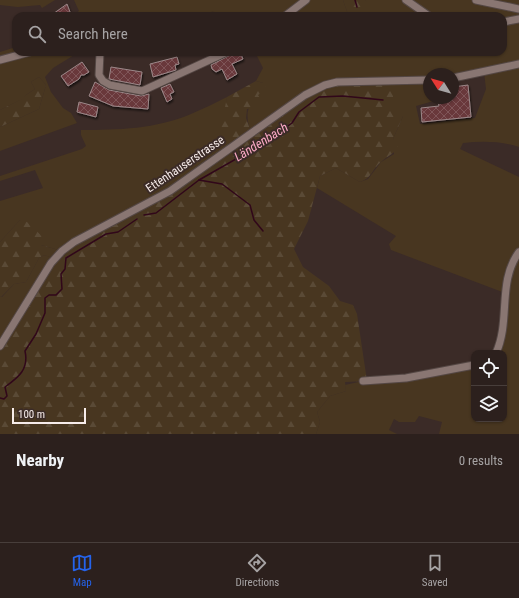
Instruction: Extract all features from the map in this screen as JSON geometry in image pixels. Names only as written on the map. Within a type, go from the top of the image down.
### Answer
[{"type":"street","points":[[291,12],[306,0]]},
{"type":"street","points":[[406,0],[423,12]]},
{"type":"street","points":[[476,0],[519,9]]},
{"type":"street","points":[[507,21],[519,19]]},
{"type":"street","points":[[0,60],[15,56]]},
{"type":"street","points":[[100,56],[99,75],[103,81],[110,85],[142,90],[218,56]]},
{"type":"street","points":[[459,77],[519,64]]},
{"type":"street","name":"Ettenhauserstrasse","points":[[0,346],[51,263],[62,251],[74,242],[170,191],[305,94],[325,85],[337,82],[423,80]]},
{"type":"street","points":[[497,350],[502,332],[506,282],[512,262],[519,252]]},
{"type":"street","points":[[363,381],[406,378],[471,366]]},
{"type":"green space","points":[[0,0],[55,0],[42,8],[40,5],[18,7],[0,5]]},
{"type":"green space","points":[[74,0],[343,0],[347,12],[77,12],[79,11]]},
{"type":"green space","points":[[343,0],[365,0],[368,2],[356,11],[347,12]]},
{"type":"green space","points":[[365,0],[519,0],[519,147],[491,142],[477,142],[463,143],[460,149],[519,177],[519,434],[439,434],[442,422],[419,416],[415,422],[399,422],[394,419],[389,430],[397,434],[316,434],[320,422],[317,412],[330,396],[346,391],[345,385],[471,365],[471,422],[507,422],[507,350],[496,350],[505,293],[391,250],[389,244],[396,236],[317,188],[320,176],[336,168],[360,182],[368,179],[381,162],[394,154],[393,139],[403,116],[251,133],[248,124],[248,111],[263,83],[256,81],[263,68],[257,56],[507,56],[507,12],[351,12],[367,2]]},
{"type":"green space","points":[[12,48],[12,56],[72,56],[53,68],[45,77],[51,92],[63,108],[71,113],[77,123],[0,151],[0,127],[39,109],[46,85],[39,77],[31,82],[35,89],[23,99],[0,110],[0,52]]},
{"type":"green space","points":[[39,77],[46,85],[39,109],[0,127],[0,110],[22,99],[35,89],[31,82]]},
{"type":"green space","points":[[256,81],[263,83],[267,89],[258,95],[261,100],[257,107],[247,109],[246,118],[251,132],[325,85],[392,81],[394,109],[399,109],[403,116],[393,139],[398,147],[378,165],[370,176],[360,182],[336,168],[320,176],[308,221],[294,249],[303,267],[329,286],[340,301],[353,305],[357,314],[367,381],[345,382],[346,391],[330,396],[317,412],[320,422],[316,434],[0,434],[0,346],[54,258],[44,255],[39,258],[26,282],[14,284],[1,297],[0,242],[20,220],[27,222],[45,239],[41,245],[62,251],[136,209],[230,148],[221,128],[227,97]]},
{"type":"green space","points":[[227,97],[226,111],[230,148],[170,191],[62,251],[41,245],[20,220],[0,242],[0,201],[43,188],[35,170],[0,181],[0,176],[82,149],[86,146],[81,135],[81,130],[109,130],[151,126],[178,119]]},
{"type":"green space","points":[[44,255],[55,258],[0,346],[0,296],[2,297],[14,284],[26,282],[39,258]]},
{"type":"building","points":[[67,4],[70,12],[56,12]]},
{"type":"building","points":[[228,56],[242,56],[243,59],[232,64],[237,74],[227,80],[222,69],[216,72],[212,69],[211,65]]},
{"type":"building","points":[[177,57],[179,64],[175,65],[176,70],[153,77],[150,64]]},
{"type":"building","points":[[82,62],[89,72],[81,75],[79,79],[68,86],[61,76]]},
{"type":"building","points":[[111,67],[142,72],[140,85],[109,79]]},
{"type":"building","points":[[95,82],[109,90],[141,96],[149,94],[148,109],[113,106],[89,96]]},
{"type":"building","points":[[170,84],[174,92],[170,94],[172,99],[167,102],[161,88]]},
{"type":"building","points":[[468,85],[471,117],[422,122],[421,108],[439,106],[438,104],[459,104],[459,86]]},
{"type":"building","points":[[79,102],[98,107],[96,117],[77,112]]},
{"type":"waterway","points":[[355,0],[357,7]]},
{"type":"waterway","name":"Ländenbach","points":[[144,215],[156,213],[199,180],[266,142],[292,123],[299,112],[319,97],[343,96],[383,100]]},
{"type":"waterway","points":[[199,180],[222,184],[250,205],[254,220],[263,231]]},
{"type":"waterway","name":"Ländenbach","points":[[0,398],[4,399],[7,396],[5,387],[15,380],[24,368],[26,363],[25,351],[36,334],[45,313],[45,298],[49,295],[56,295],[62,289],[61,274],[65,269],[66,258],[106,234],[118,232],[137,219]]}]
